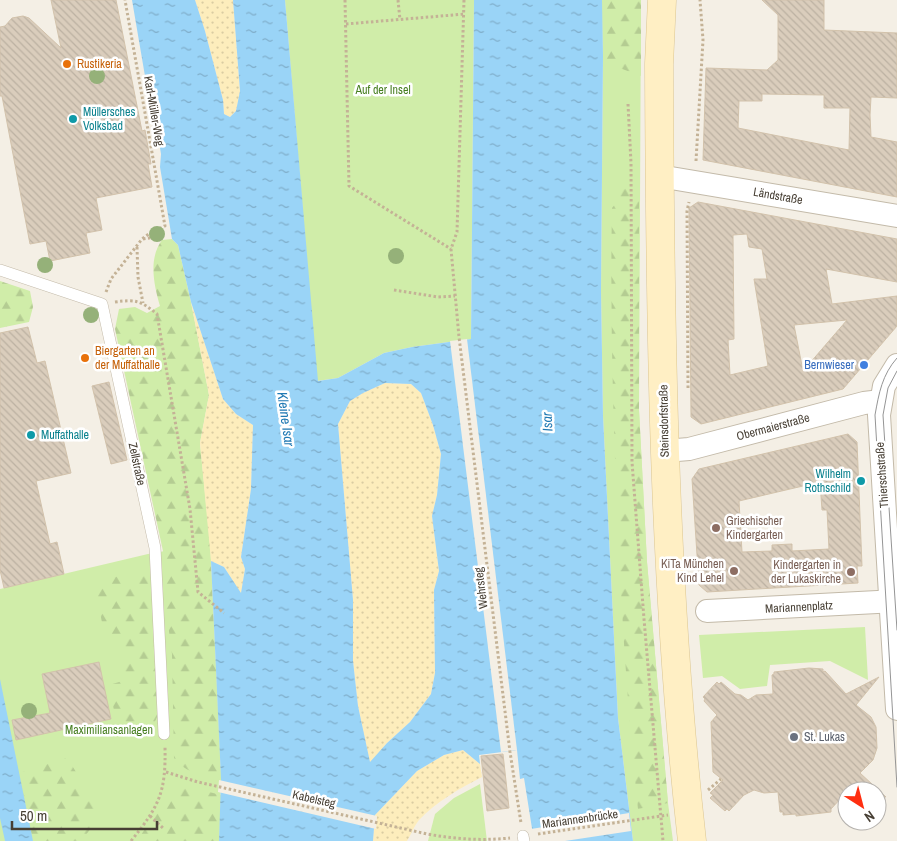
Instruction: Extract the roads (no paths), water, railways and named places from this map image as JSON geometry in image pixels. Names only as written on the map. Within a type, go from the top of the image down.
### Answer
[{"type":"main road","name":"Steinsdorfstraße","points":[[662,0],[658,64],[665,450],[672,613],[692,841]]},
{"type":"street","name":"Ländstraße","points":[[659,176],[897,216]]},
{"type":"street","name":"Thierschstraße","points":[[897,365],[884,386],[879,415],[894,601],[897,709]]},
{"type":"street","name":"Obermaierstraße","points":[[665,450],[689,449],[881,400]]},
{"type":"street","name":"Mariannenplatz","points":[[707,611],[894,601]]},
{"type":"lane","name":"Zellstraße","points":[[0,270],[102,304],[155,548],[164,734]]},
{"type":"water","points":[[132,0],[195,0],[223,100],[224,114],[230,117],[236,111],[240,91],[233,0],[285,0],[318,381],[338,378],[384,353],[471,339],[474,0],[602,0],[601,291],[603,416],[618,718],[633,841],[534,841],[524,778],[520,779],[517,750],[479,755],[480,764],[463,750],[444,755],[417,771],[375,815],[373,841],[219,841],[221,779],[211,561],[224,567],[241,593],[245,569],[241,557],[251,489],[253,425],[236,414],[223,399],[191,302],[178,245],[172,239],[160,167],[161,154],[158,136],[153,123]],"holes":[[[385,383],[411,384],[421,393],[441,454],[437,495],[432,516],[439,571],[434,590],[435,673],[431,694],[410,722],[370,762],[358,706],[353,661],[353,600],[338,424],[350,401],[363,393]]]},
{"type":"water","points":[[0,679],[33,841],[5,841],[0,818]]},
{"type":"tram line","points":[[897,358],[885,378],[875,415],[897,787]]},
{"type":"tram line","points":[[897,371],[888,388],[883,415],[897,630]]},
{"type":"place","name":"Rustikeria","points":[[67,64]]},
{"type":"place","name":"Müllersches Volksbad","points":[[73,119]]},
{"type":"place","name":"Biergarten an der Muffathalle","points":[[85,358]]},
{"type":"place","name":"Bernwieser","points":[[864,365]]},
{"type":"place","name":"Muffathalle","points":[[31,435]]},
{"type":"place","name":"Wilhelm Rothschild","points":[[861,481]]},
{"type":"place","name":"Griechischer Kindergarten","points":[[716,528]]},
{"type":"place","name":"KiTa München Kind Lehel","points":[[734,571]]},
{"type":"place","name":"Kindergarten in der Lukaskirche","points":[[851,572]]},
{"type":"place","name":"St. Lukas","points":[[794,737]]},
{"type":"park label","name":"Auf der Insel","points":[[383,90]]},
{"type":"park label","name":"Maximiliansanlagen","points":[[109,730]]},
{"type":"water label","name":"Kleine Isar","points":[[286,419]]},
{"type":"water label","name":"Isar","points":[[547,422]]}]
